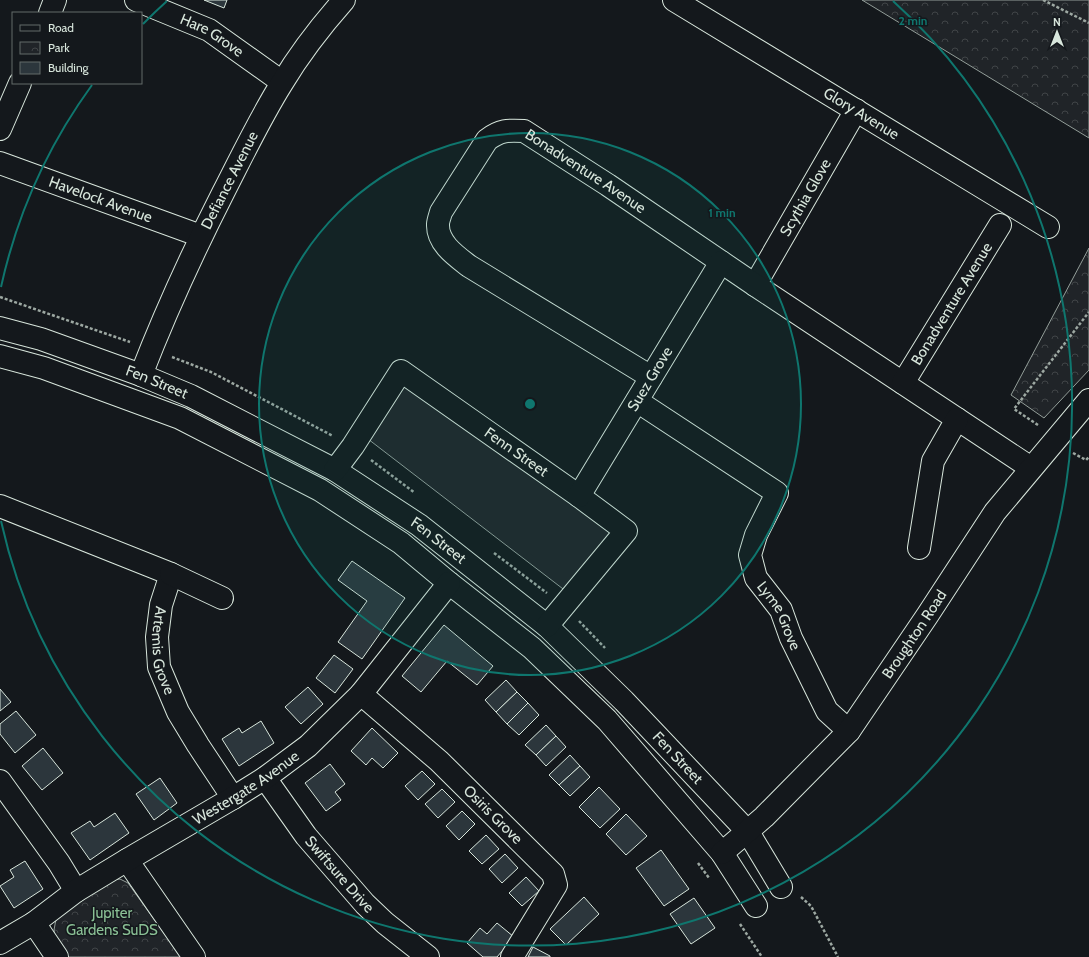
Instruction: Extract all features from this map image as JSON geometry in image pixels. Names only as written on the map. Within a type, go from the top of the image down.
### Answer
[{"type":"street","points":[[50,12],[55,0]]},
{"type":"street","name":"Hare Grove","points":[[136,0],[209,30],[282,82]]},
{"type":"street","name":"Defiance Avenue","points":[[141,375],[151,349],[202,236],[250,140],[282,82],[323,23],[344,0]]},
{"type":"street","name":"Glory Avenue","points":[[674,0],[1048,227]]},
{"type":"street","points":[[0,129],[20,84]]},
{"type":"street","name":"Scythia Glove","points":[[755,285],[856,110]]},
{"type":"street","name":"Bonadventure Avenue","points":[[651,377],[469,266],[451,252],[441,236],[438,225],[441,212],[487,140],[496,133],[512,130],[524,132],[608,185],[755,285],[1031,468]]},
{"type":"street","name":"Havelock Avenue","points":[[0,163],[202,236]]},
{"type":"street","name":"Bonadventure Avenue","points":[[903,383],[1000,225]]},
{"type":"street","name":"Suez Grove","points":[[579,496],[721,262]]},
{"type":"street","name":"Fen Street","points":[[0,328],[41,339],[141,375],[191,396],[335,470],[419,525],[547,626],[624,701],[748,832],[780,885]]},
{"type":"street","name":"Fen Street","points":[[0,356],[44,368],[180,418],[320,490],[401,543],[532,648],[607,720],[722,853],[756,906]]},
{"type":"street","name":"Fenn Street","points":[[335,470],[353,446],[401,371],[579,496],[626,531],[547,626]]},
{"type":"street","name":"Broughton Road","points":[[722,853],[748,832],[849,731],[928,616],[995,512],[1089,400]]},
{"type":"street","name":"Lyme Grove","points":[[637,401],[777,493],[756,535],[750,555],[756,578],[781,610],[791,638],[827,711],[849,731]]},
{"type":"street","points":[[919,548],[933,461],[957,419]]},
{"type":"street","points":[[0,506],[171,574],[222,598]]},
{"type":"street","name":"Artemis Grove","points":[[171,574],[161,605],[159,618],[157,637],[159,667],[178,712],[233,798]]},
{"type":"street","name":"Westergate Avenue","points":[[0,943],[34,923],[76,891],[265,778],[308,746],[361,694],[449,583]]},
{"type":"street","name":"Osiris Grove","points":[[361,694],[439,761],[553,874],[556,885],[512,957]]},
{"type":"street","name":"Swiftsure Drive","points":[[265,778],[306,836],[365,904],[385,923],[428,957]]},
{"type":"street","points":[[0,781],[59,863],[76,891]]},
{"type":"street","points":[[127,860],[194,957]]},
{"type":"street","points":[[34,923],[57,957]]},
{"type":"path","points":[[1043,0],[1089,23]]},
{"type":"path","points":[[1039,426],[1014,409],[1089,312]]},
{"type":"path","points":[[1067,450],[1086,460],[1089,457]]},
{"type":"path","points":[[780,885],[798,894],[811,906],[838,957]]},
{"type":"green space","points":[[862,0],[1089,0],[1089,138]]},
{"type":"green space","points":[[1089,248],[1089,370],[1044,418],[1011,395]]},
{"type":"green space","points":[[403,383],[615,534],[567,592],[368,439]]},
{"type":"green space","name":"Jupiter Gardens SuDS","points":[[120,879],[128,883],[181,957],[67,957],[55,938],[54,930],[56,919],[65,910],[110,880]]},
{"type":"building","points":[[204,0],[227,0],[224,8]]},
{"type":"building","points":[[352,561],[405,598],[362,659],[338,642],[367,601],[338,580]]},
{"type":"building","points":[[444,625],[493,666],[477,685],[447,661],[421,692],[402,676]]},
{"type":"building","points":[[334,655],[353,669],[335,693],[316,678]]},
{"type":"building","points":[[506,680],[517,692],[496,712],[485,700]]},
{"type":"building","points":[[308,687],[323,704],[301,724],[285,707]]},
{"type":"building","points":[[0,689],[11,702],[0,711]]},
{"type":"building","points":[[517,692],[528,703],[507,724],[496,712]]},
{"type":"building","points":[[528,703],[539,715],[519,735],[507,724]]},
{"type":"building","points":[[16,711],[36,735],[15,753],[0,734],[0,724]]},
{"type":"building","points":[[261,721],[274,743],[239,766],[222,739],[239,728],[242,733]]},
{"type":"building","points":[[546,725],[556,736],[536,755],[525,745]]},
{"type":"building","points":[[372,728],[398,753],[383,768],[372,758],[366,765],[351,751]]},
{"type":"building","points":[[556,736],[566,747],[546,766],[536,755]]},
{"type":"building","points":[[43,748],[63,773],[42,790],[22,766]]},
{"type":"building","points":[[570,755],[580,766],[559,785],[549,775]]},
{"type":"building","points":[[330,764],[345,784],[335,792],[341,800],[326,811],[305,783]]},
{"type":"building","points":[[580,766],[590,777],[570,796],[559,785]]},
{"type":"building","points":[[422,771],[435,784],[418,800],[405,786]]},
{"type":"building","points":[[160,778],[177,803],[154,820],[136,794]]},
{"type":"building","points":[[599,787],[620,809],[600,828],[579,807]]},
{"type":"building","points":[[442,789],[455,802],[438,818],[425,804]]},
{"type":"building","points":[[462,811],[475,824],[459,840],[446,826]]},
{"type":"building","points":[[115,813],[129,833],[90,860],[71,833],[90,821],[94,827]]},
{"type":"building","points":[[626,814],[647,836],[626,855],[606,834]]},
{"type":"building","points":[[486,835],[499,849],[482,864],[469,851]]},
{"type":"building","points":[[661,850],[689,889],[664,906],[636,868]]},
{"type":"building","points":[[505,854],[518,868],[502,883],[489,869]]},
{"type":"building","points":[[25,861],[43,889],[14,908],[0,886],[14,877],[10,870]]},
{"type":"building","points":[[526,877],[539,891],[522,906],[509,893]]},
{"type":"building","points":[[584,897],[599,914],[566,945],[550,929]]},
{"type":"building","points":[[694,898],[715,928],[691,944],[670,914]]},
{"type":"building","points":[[497,923],[514,937],[497,957],[483,957],[467,943],[480,928],[487,934]]},
{"type":"building","points":[[533,947],[550,956],[550,957],[528,957]]}]
